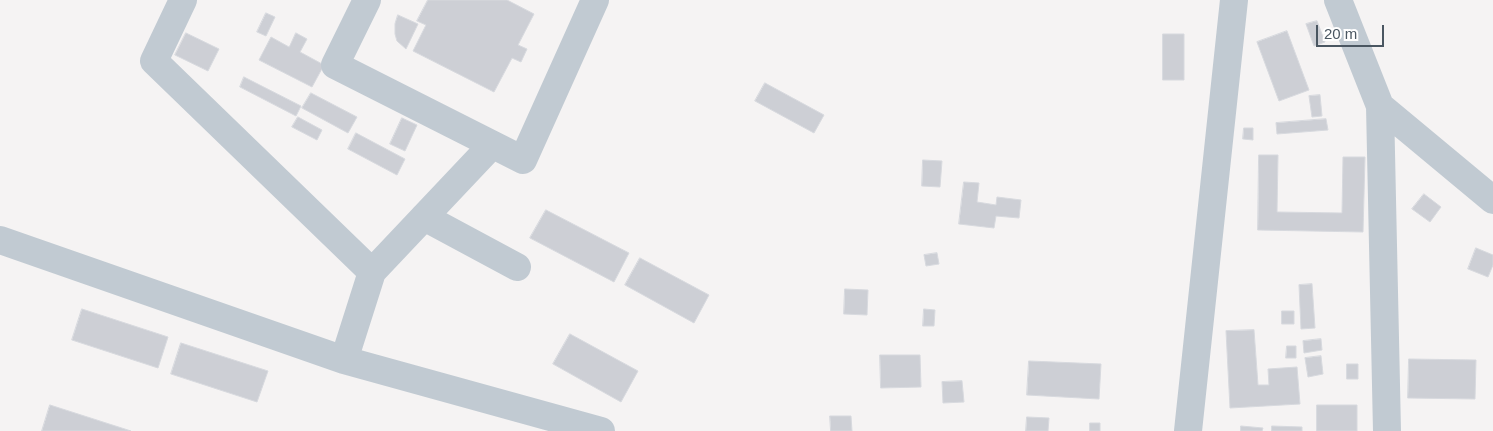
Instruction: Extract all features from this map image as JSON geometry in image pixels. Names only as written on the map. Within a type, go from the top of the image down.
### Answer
[{"type":"street","points":[[183,0],[154,61],[372,272]]},
{"type":"street","points":[[367,0],[336,65],[522,160],[595,0]]},
{"type":"street","points":[[1188,431],[1234,0]]},
{"type":"street","points":[[1338,0],[1380,106],[1388,431]]},
{"type":"street","points":[[1380,106],[1493,200]]},
{"type":"street","points":[[344,360],[372,272],[492,145]]},
{"type":"street","points":[[424,217],[517,267]]},
{"type":"street","points":[[0,240],[344,360],[601,431]]},
{"type":"building","points":[[428,0],[507,0],[534,14],[518,45],[527,49],[521,62],[512,58],[494,92],[413,51],[426,25],[417,21]]},
{"type":"building","points":[[266,13],[275,17],[266,36],[257,32]]},
{"type":"building","points":[[398,15],[418,24],[406,49],[397,41],[395,34],[395,24]]},
{"type":"building","points":[[1317,21],[1325,42],[1314,46],[1306,24]]},
{"type":"building","points":[[1287,31],[1309,90],[1279,101],[1257,42]]},
{"type":"building","points":[[186,33],[219,49],[208,71],[175,55]]},
{"type":"building","points":[[296,33],[307,39],[300,52],[324,65],[312,87],[259,60],[271,37],[289,47]]},
{"type":"building","points":[[1163,34],[1184,34],[1184,80],[1163,80]]},
{"type":"building","points":[[244,77],[301,106],[296,116],[240,87]]},
{"type":"building","points":[[765,83],[824,115],[814,133],[755,101]]},
{"type":"building","points":[[311,93],[357,117],[348,133],[302,108]]},
{"type":"building","points":[[1320,95],[1322,116],[1312,117],[1309,96]]},
{"type":"building","points":[[298,117],[322,130],[317,140],[292,127]]},
{"type":"building","points":[[402,118],[417,125],[405,151],[390,144]]},
{"type":"building","points":[[1326,119],[1328,130],[1277,134],[1276,123]]},
{"type":"building","points":[[1244,128],[1253,128],[1253,140],[1243,139]]},
{"type":"building","points":[[356,133],[405,159],[397,175],[348,149]]},
{"type":"building","points":[[1259,155],[1278,155],[1277,212],[1342,213],[1343,157],[1365,157],[1363,232],[1258,230]]},
{"type":"building","points":[[923,160],[942,161],[940,187],[922,186]]},
{"type":"building","points":[[964,182],[979,183],[977,202],[996,205],[997,197],[1021,200],[1019,218],[996,216],[994,228],[959,224]]},
{"type":"building","points":[[1424,194],[1441,207],[1430,222],[1412,209]]},
{"type":"building","points":[[546,210],[629,253],[614,282],[530,238]]},
{"type":"building","points":[[1476,248],[1493,255],[1493,265],[1488,277],[1468,269]]},
{"type":"building","points":[[937,253],[939,264],[926,266],[924,255]]},
{"type":"building","points":[[640,258],[709,295],[694,323],[625,285]]},
{"type":"building","points":[[1312,284],[1315,328],[1301,329],[1299,285]]},
{"type":"building","points":[[845,289],[868,290],[867,315],[844,314]]},
{"type":"building","points":[[82,309],[168,337],[158,368],[72,340]]},
{"type":"building","points":[[924,309],[935,310],[934,326],[923,326]]},
{"type":"building","points":[[1282,311],[1294,311],[1294,324],[1282,324]]},
{"type":"building","points":[[1254,330],[1258,385],[1269,385],[1268,369],[1297,367],[1300,404],[1230,408],[1226,331]]},
{"type":"building","points":[[570,334],[638,371],[621,402],[553,364]]},
{"type":"building","points":[[1321,339],[1322,350],[1304,353],[1303,341]]},
{"type":"building","points":[[181,343],[268,371],[257,402],[171,374]]},
{"type":"building","points":[[1287,346],[1296,346],[1296,358],[1286,358]]},
{"type":"building","points":[[880,355],[920,355],[921,387],[881,388]]},
{"type":"building","points":[[1321,356],[1323,374],[1308,377],[1305,358]]},
{"type":"building","points":[[1409,359],[1476,360],[1475,399],[1408,398]]},
{"type":"building","points":[[1029,361],[1101,364],[1099,399],[1027,395]]},
{"type":"building","points":[[1347,364],[1358,364],[1358,379],[1347,379]]},
{"type":"building","points":[[962,381],[964,402],[943,403],[942,382]]},
{"type":"building","points":[[50,405],[131,431],[42,431]]},
{"type":"building","points":[[1317,405],[1357,405],[1357,431],[1317,431]]},
{"type":"building","points":[[830,416],[851,416],[852,431],[831,431]]},
{"type":"building","points":[[1027,417],[1049,418],[1048,431],[1026,431]]},
{"type":"building","points":[[1090,423],[1100,423],[1100,431],[1090,431]]},
{"type":"building","points":[[1241,426],[1263,428],[1262,431],[1241,431]]},
{"type":"building","points":[[1272,426],[1302,427],[1302,431],[1272,431]]}]
